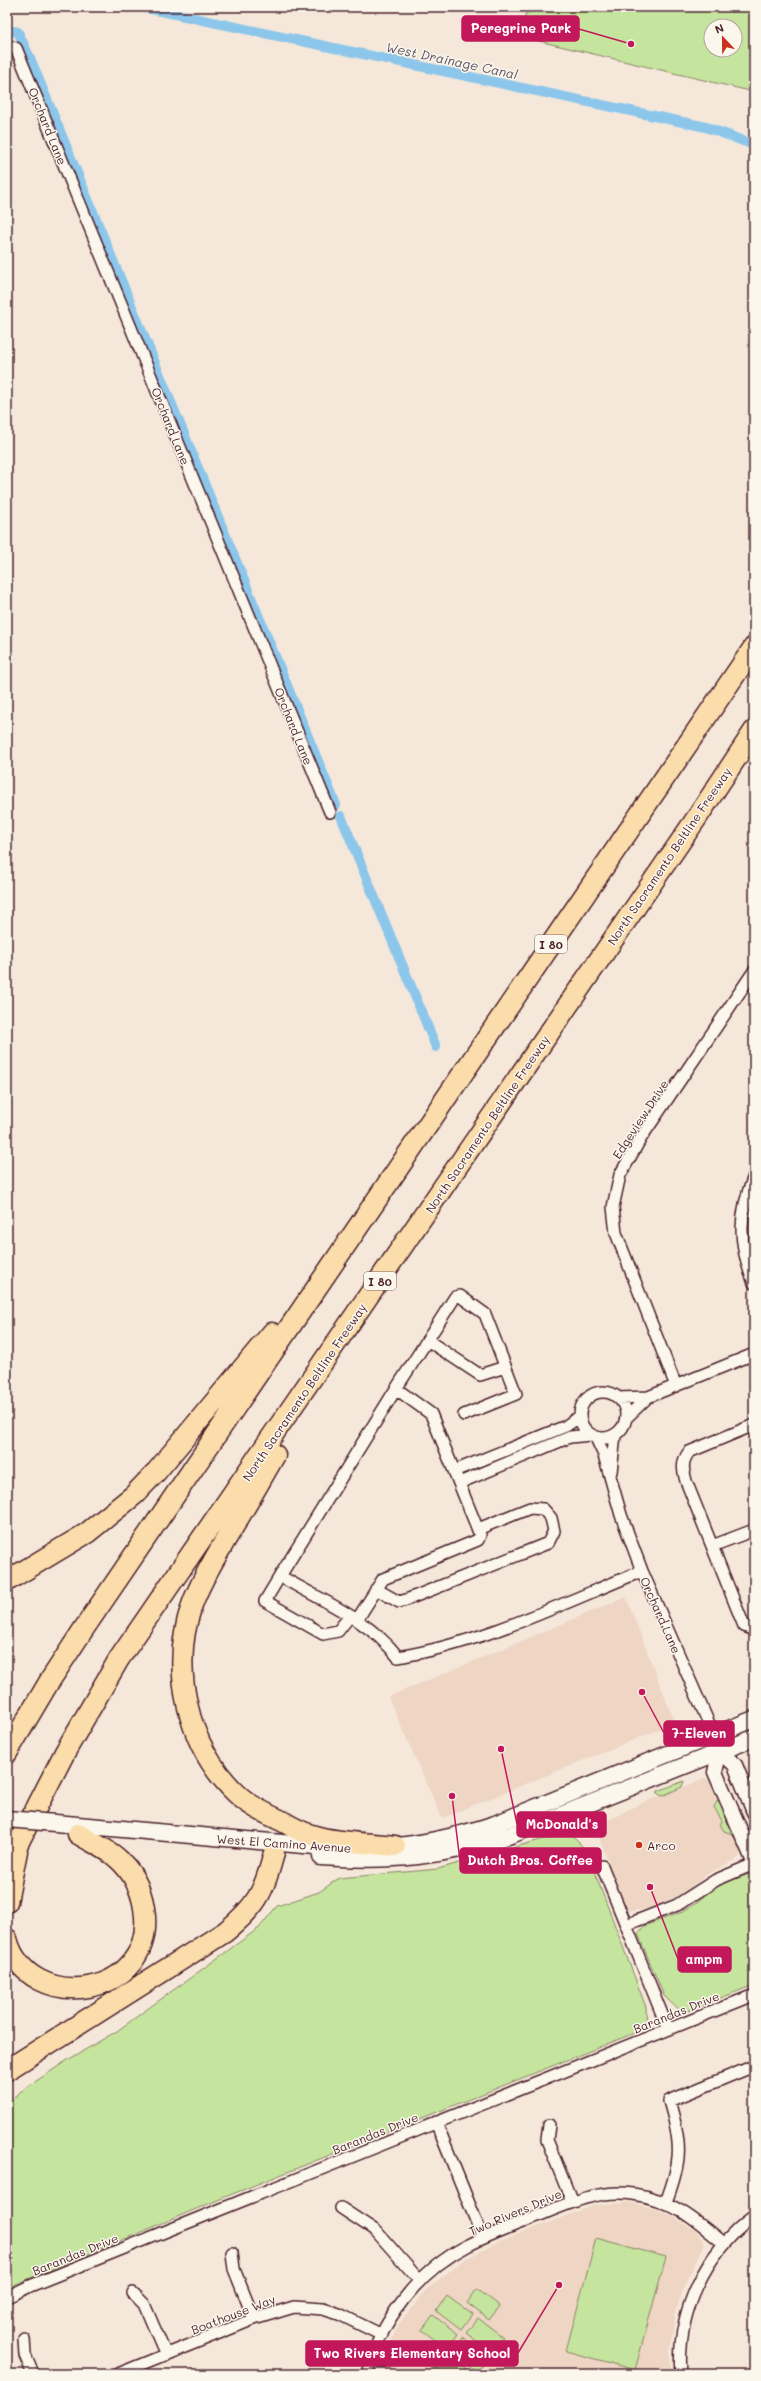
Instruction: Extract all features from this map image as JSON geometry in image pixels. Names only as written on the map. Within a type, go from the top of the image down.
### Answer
[{"type":"highway","name":"I 80","points":[[7,1753],[49,1682],[85,1627],[754,647]]},
{"type":"highway","name":"North Sacramento Beltline Freeway","points":[[7,1865],[13,1834],[65,1752],[119,1660],[366,1301],[754,731]]},
{"type":"highway","points":[[7,1581],[87,1533],[134,1495],[157,1472],[349,1241]]},
{"type":"highway","points":[[366,1301],[199,1587],[186,1629],[183,1668],[185,1692],[194,1728],[215,1768],[236,1793],[269,1815],[315,1836],[395,1846]]},
{"type":"highway","points":[[7,1902],[13,1834]]},
{"type":"highway","points":[[7,1939],[16,1960],[31,1974],[50,1984],[72,1988],[92,1986],[112,1979],[123,1972],[140,1954],[144,1940],[146,1921],[143,1901],[138,1886],[118,1859],[78,1834]]},
{"type":"highway","points":[[7,2070],[225,1932],[253,1906],[264,1889],[274,1848]]},
{"type":"main road","name":"West El Camino Avenue","points":[[13,1834],[54,1827],[78,1834],[274,1848],[343,1848],[424,1844],[495,1824],[754,1719]]},
{"type":"main road","name":"West El Camino Avenue","points":[[7,1819],[54,1827],[383,1860],[423,1857],[476,1846],[511,1835],[754,1738]]},
{"type":"street","name":"Orchard Lane","points":[[7,46],[16,48],[330,812]]},
{"type":"street","name":"Edgeview Drive","points":[[676,1386],[616,1233],[613,1208],[615,1191],[620,1175],[638,1143],[754,971]]},
{"type":"street","points":[[754,1176],[742,1212],[742,1235],[745,1260],[754,1283]]},
{"type":"street","points":[[394,1392],[402,1393],[430,1414],[480,1535],[478,1540],[383,1579],[353,1618],[338,1631],[323,1634],[265,1601],[394,1392],[427,1340],[455,1297],[460,1296],[484,1314],[516,1394],[464,1415]]},
{"type":"street","points":[[427,1340],[480,1375],[505,1367]]},
{"type":"street","points":[[618,1398],[648,1397],[754,1354]]},
{"type":"street","points":[[459,1482],[570,1437],[593,1436],[606,1438],[615,1435],[624,1426],[626,1418],[623,1404],[612,1394],[597,1393],[584,1402],[580,1416],[581,1423],[593,1436]]},
{"type":"street","points":[[626,1418],[648,1397]]},
{"type":"street","points":[[454,1471],[566,1426],[580,1416]]},
{"type":"street","points":[[754,1426],[689,1452],[684,1457],[682,1467],[686,1481],[744,1626],[754,1630]]},
{"type":"street","name":"Orchard Lane","points":[[610,1476],[615,1435]]},
{"type":"street","name":"Orchard Lane","points":[[593,1436],[610,1476],[621,1515],[642,1572],[720,1751],[735,1765],[754,1812]]},
{"type":"street","points":[[376,1588],[399,1602],[406,1600],[548,1543],[554,1531],[551,1518],[543,1509],[530,1508],[478,1529]]},
{"type":"street","points":[[712,1546],[754,1530]]},
{"type":"street","points":[[280,1576],[353,1618],[382,1638],[398,1657],[434,1651],[520,1621],[642,1572]]},
{"type":"street","points":[[626,1925],[677,1905],[716,1880],[754,1863],[715,1772],[720,1751]]},
{"type":"street","points":[[602,1866],[668,2028]]},
{"type":"street","name":"Barandas Drive","points":[[7,2297],[30,2286],[668,2028],[754,1995]]},
{"type":"street","points":[[666,2202],[675,2178],[680,2147],[669,2101],[754,2066]]},
{"type":"street","points":[[436,2122],[483,2238]]},
{"type":"street","points":[[549,2125],[547,2140],[572,2202]]},
{"type":"street","name":"Two Rivers Drive","points":[[367,2374],[382,2335],[404,2299],[420,2281],[445,2260],[483,2238],[572,2202],[594,2195],[614,2193],[644,2196],[666,2202],[693,2217],[724,2244]]},
{"type":"street","points":[[341,2208],[376,2231],[420,2281]]},
{"type":"street","points":[[681,2374],[684,2329],[692,2298],[704,2272],[724,2244],[754,2216]]},
{"type":"street","points":[[232,2253],[234,2269],[254,2319]]},
{"type":"street","points":[[133,2293],[144,2304],[166,2355]]},
{"type":"street","name":"Boathouse Way","points":[[118,2374],[254,2319],[294,2307],[323,2309],[339,2314],[382,2335]]},
{"type":"street","points":[[24,2339],[25,2355],[33,2374]]},
{"type":"shaded area","points":[[626,1597],[675,1723],[442,1818],[388,1697]]},
{"type":"shaded area","points":[[707,1778],[726,1803],[741,1848],[739,1858],[709,1873],[685,1892],[649,1909],[628,1911],[599,1838],[599,1832],[607,1821],[639,1804]]},
{"type":"shaded area","points":[[630,2202],[665,2212],[696,2231],[705,2244],[687,2279],[676,2310],[670,2351],[671,2374],[380,2374],[385,2355],[398,2325],[425,2291],[463,2260],[508,2238],[595,2205]]},
{"type":"green space","points":[[542,7],[754,7],[754,92],[526,38],[525,14]]},
{"type":"green space","points":[[684,1781],[682,1787],[662,1796],[657,1793],[658,1791]]},
{"type":"green space","points":[[718,1800],[732,1834],[724,1831],[720,1824],[722,1821],[714,1807]]},
{"type":"green space","points":[[568,1832],[586,1850],[646,2007],[647,2028],[225,2197],[7,2288],[7,2105],[20,2092],[66,2061],[117,2031],[259,1928],[277,1906],[319,1892],[339,1878],[438,1869]]},
{"type":"green space","points":[[749,1874],[754,1884],[754,1985],[682,2013],[664,1996],[638,1934],[644,1926],[682,1912],[696,1903],[715,1886]]},
{"type":"green space","points":[[596,2238],[666,2257],[635,2370],[566,2351]]},
{"type":"green space","points":[[477,2289],[500,2306],[489,2320],[467,2303]]},
{"type":"green space","points":[[447,2295],[473,2314],[461,2330],[436,2311]]},
{"type":"green space","points":[[433,2315],[458,2334],[447,2349],[422,2330]]},
{"type":"green space","points":[[478,2318],[503,2337],[491,2352],[466,2333]]},
{"type":"green space","points":[[463,2337],[488,2357],[477,2372],[452,2353]]},
{"type":"green space","points":[[446,2354],[473,2374],[431,2374]]},
{"type":"waterway","name":"West Drainage Canal","points":[[142,7],[706,127],[754,145]]},
{"type":"waterway","points":[[12,31],[18,32],[30,58],[336,805]]},
{"type":"waterway","points":[[341,816],[436,1047]]},
{"type":"place","name":"Peregrine Park","points":[[631,44]]},
{"type":"place","name":"7-Eleven","points":[[642,1692]]},
{"type":"place","name":"McDonald's","points":[[501,1749]]},
{"type":"place","name":"Dutch Bros. Coffee","points":[[452,1796]]},
{"type":"place","name":"Arco","points":[[639,1845]]},
{"type":"place","name":"ampm","points":[[650,1887]]},
{"type":"place","name":"Two Rivers Elementary School","points":[[559,2285]]}]
